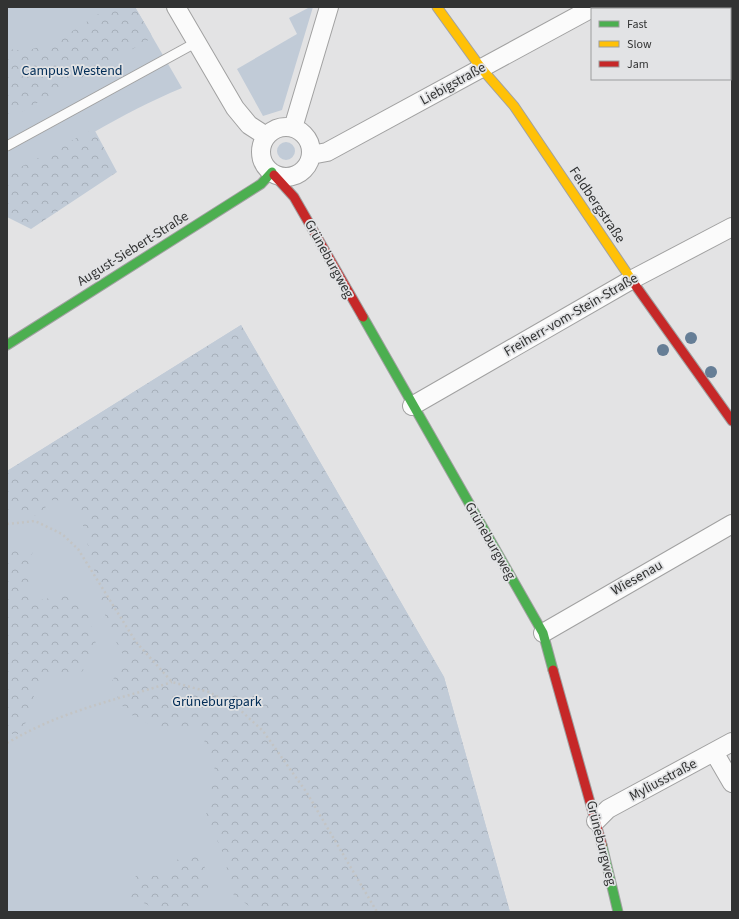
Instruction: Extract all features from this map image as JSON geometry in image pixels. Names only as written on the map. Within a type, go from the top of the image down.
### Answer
[{"type":"street","points":[[176,7],[235,108],[249,125],[266,136]]},
{"type":"street","points":[[293,128],[329,7]]},
{"type":"street","name":"Feldbergstraße","points":[[437,7],[520,116],[631,280],[732,421]]},
{"type":"street","name":"Liebigstraße","points":[[311,155],[327,152],[591,9]]},
{"type":"street","points":[[283,126],[293,128],[303,134],[310,143],[311,155],[306,169],[298,174],[287,177],[273,174],[262,161],[261,150],[266,136],[273,129],[283,126]]},
{"type":"street","name":"Grüneburgweg","points":[[273,174],[294,197],[543,633],[596,821],[618,912]]},
{"type":"street","name":"August-Siebert-Straße","points":[[7,345],[262,184],[273,174]]},
{"type":"street","points":[[294,197],[298,174]]},
{"type":"street","name":"Freiherr-vom-Stein-Straße","points":[[412,406],[631,280],[732,227]]},
{"type":"street","name":"Wiesenau","points":[[543,633],[732,524]]},
{"type":"street","name":"Myliusstraße","points":[[596,821],[608,809],[732,742]]},
{"type":"street","points":[[714,752],[732,783]]},
{"type":"lane","points":[[7,146],[197,42]]},
{"type":"path","points":[[7,524],[35,521],[49,526],[62,534],[78,549],[136,642],[172,682]]},
{"type":"path","points":[[7,743],[29,731],[71,713],[172,682],[210,692],[238,708],[263,731],[307,793],[377,912]]},
{"type":"green space","name":"Campus Westend","points":[[7,7],[135,7],[182,88],[115,120],[7,184]]},
{"type":"green space","points":[[109,7],[135,7],[152,38],[7,120],[7,49],[28,51],[68,34]]},
{"type":"green space","points":[[310,7],[313,7],[282,110],[263,116],[237,69],[297,34],[289,18]]},
{"type":"green space","points":[[94,129],[117,172],[31,229],[7,217],[7,174]]},
{"type":"green space","points":[[282,142],[290,142],[295,147],[293,158],[290,160],[282,160],[277,155],[277,147]]},
{"type":"green space","name":"Grüneburgpark","points":[[241,325],[444,677],[510,912],[7,912],[7,471]]},
{"type":"green space","name":"Grüneburgpark","points":[[241,325],[444,677],[510,912],[257,912],[233,894],[224,856],[206,815],[215,764],[203,751],[206,731],[193,726],[153,726],[126,712],[110,684],[126,660],[108,627],[77,501],[47,500],[44,514],[31,516],[7,511],[7,471]]},
{"type":"green space","points":[[14,546],[33,549],[29,571],[28,596],[36,601],[63,595],[86,606],[96,644],[82,672],[51,674],[35,691],[29,718],[18,734],[7,734],[7,557]]},
{"type":"green space","points":[[200,851],[210,885],[196,905],[197,912],[154,912],[148,905],[130,897],[136,875],[166,876],[178,859]]},
{"type":"traffic: fast","points":[[7,345],[261,184],[272,172]]},
{"type":"traffic: fast","points":[[363,317],[543,633],[553,670]]},
{"type":"traffic: fast","points":[[602,845],[618,912]]},
{"type":"traffic: slow","points":[[437,7],[481,68],[514,106],[633,282]]},
{"type":"traffic: jam","points":[[274,175],[294,197],[363,317]]},
{"type":"traffic: jam","points":[[633,282],[732,421]]},
{"type":"traffic: jam","points":[[553,670],[602,845]]}]
